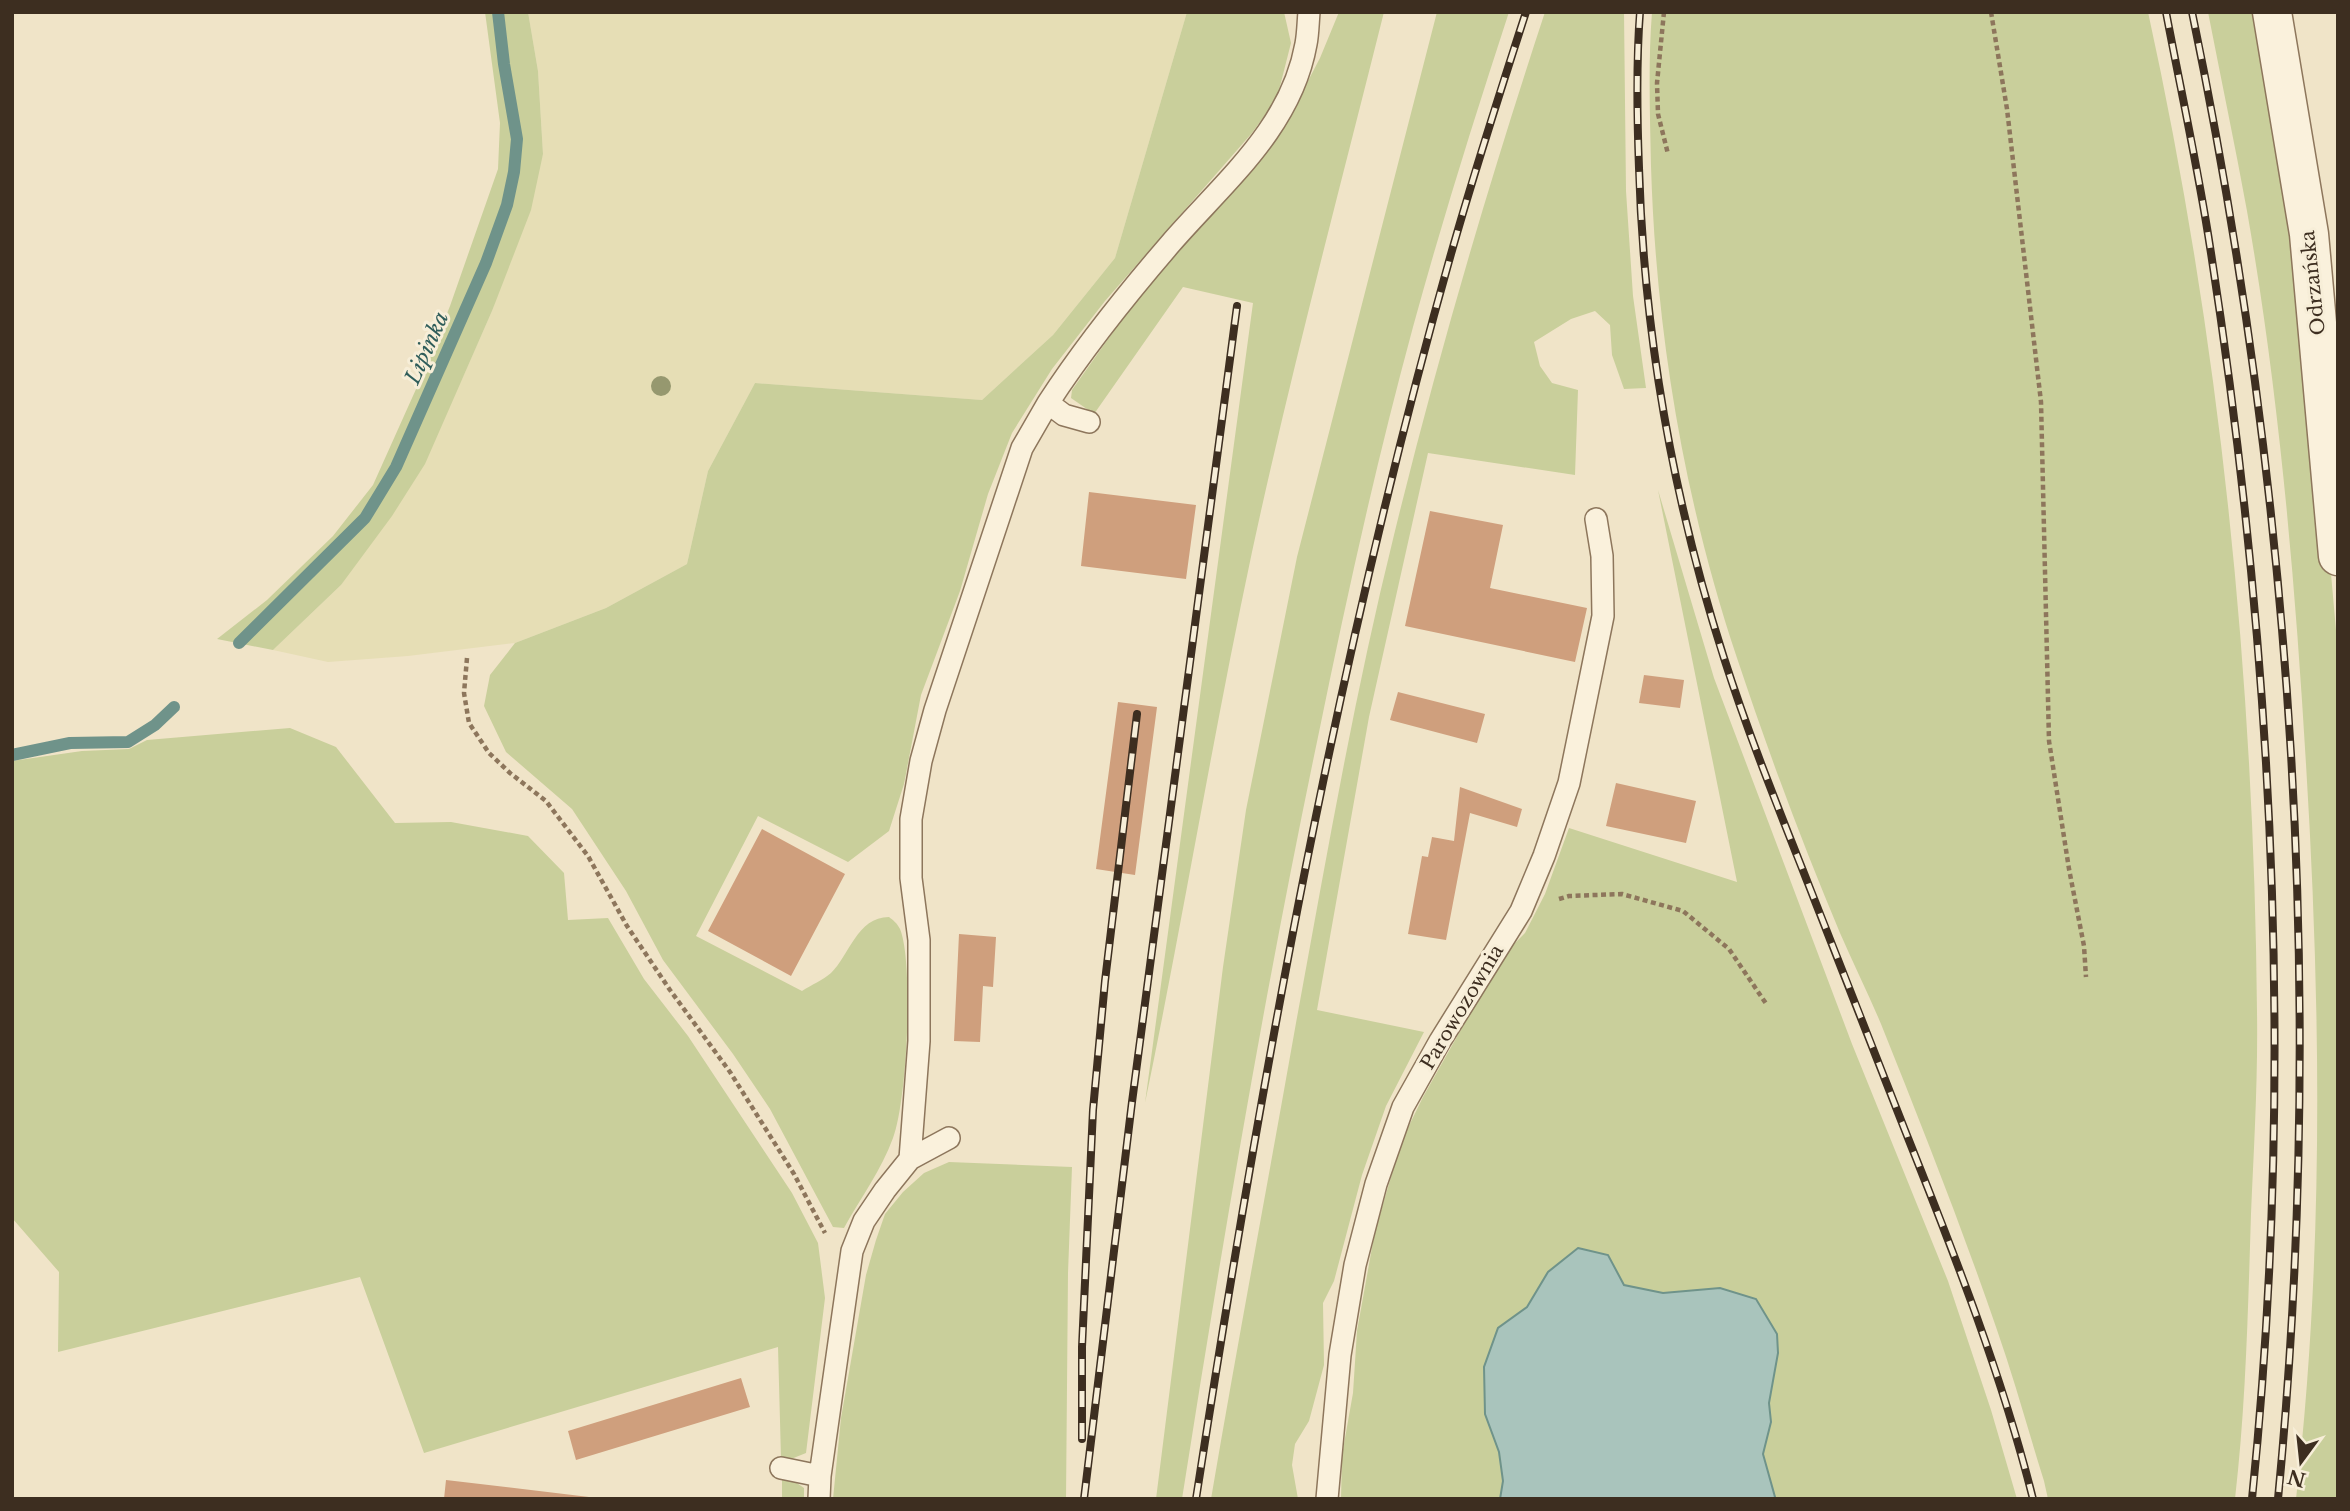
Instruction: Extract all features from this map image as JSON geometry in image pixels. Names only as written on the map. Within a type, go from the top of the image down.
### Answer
[{"type":"street","name":"Odrzańska","points":[[2272,12],[2309,234],[2338,556]]},
{"type":"lane","points":[[910,1159],[919,1041],[919,940],[911,878],[911,819],[921,761],[935,710],[1022,448],[1069,370],[1126,296],[1252,155],[1271,130],[1291,92],[1306,44],[1309,12]]},
{"type":"lane","points":[[1048,402],[1064,415],[1089,422]]},
{"type":"lane","name":"Parowozownia","points":[[1327,1499],[1340,1355],[1355,1265],[1376,1184],[1403,1107],[1440,1041],[1521,911],[1544,856],[1569,783],[1603,615],[1602,556],[1596,519]]},
{"type":"lane","points":[[819,1499],[852,1251],[864,1221],[910,1159],[949,1138]]},
{"type":"lane","points":[[781,1468],[820,1476]]},
{"type":"path","points":[[1664,12],[1657,83],[1658,114],[1668,154]]},
{"type":"path","points":[[1991,12],[2007,109],[2041,401],[2049,741],[2084,946],[2086,977]]},
{"type":"path","points":[[467,658],[464,693],[469,723],[489,753],[546,801],[589,856],[628,926],[670,990],[730,1072],[794,1174],[825,1233],[852,1251]]},
{"type":"path","points":[[1521,911],[1569,897],[1622,894],[1684,911],[1729,949],[1767,1005]]},
{"type":"shaded area","points":[[528,12],[1187,12],[1115,258],[1053,335],[982,400],[755,383],[708,471],[687,564],[606,608],[515,643],[408,656],[328,662],[273,650],[341,585],[462,379],[492,311],[543,154],[538,71]]},
{"type":"green space","points":[[485,12],[528,12],[538,71],[543,154],[531,210],[492,311],[425,464],[392,516],[341,585],[273,650],[217,639],[267,600],[333,536],[373,485],[421,378],[450,306],[498,169],[500,123]]},
{"type":"green space","points":[[1187,12],[1284,12],[1291,43],[1277,98],[1252,133],[1105,301],[1052,369],[1012,433],[988,494],[960,591],[921,695],[904,784],[889,831],[848,862],[758,816],[696,936],[802,991],[831,973],[861,930],[869,923],[889,917],[900,929],[907,971],[908,1001],[905,1065],[898,1120],[883,1161],[844,1228],[833,1227],[770,1109],[663,960],[626,891],[572,809],[506,752],[484,706],[490,675],[515,643],[606,608],[687,564],[708,471],[755,383],[982,400],[1053,335],[1115,258]]},
{"type":"green space","points":[[1339,12],[1384,12],[1299,349],[1252,552],[1145,1103],[1253,303],[1183,287],[1094,414],[1071,398],[1072,390],[1154,274],[1255,167],[1287,121],[1320,58]]},
{"type":"green space","points":[[1437,12],[1509,12],[1413,327],[1386,429],[1351,583],[1262,1022],[1182,1499],[1156,1499],[1223,967],[1246,810],[1297,557]]},
{"type":"green space","points":[[1545,12],[1624,12],[1626,191],[1633,296],[1646,388],[1624,389],[1612,355],[1610,325],[1595,311],[1571,319],[1534,342],[1540,366],[1552,383],[1578,390],[1575,475],[1428,453],[1369,717],[1317,1010],[1424,1032],[1386,1106],[1362,1175],[1334,1281],[1323,1303],[1324,1365],[1309,1421],[1295,1444],[1292,1465],[1298,1499],[1211,1499],[1330,839],[1380,596],[1410,469],[1446,338],[1503,142]]},
{"type":"green space","points":[[1652,12],[2148,12],[2195,259],[2213,384],[2240,634],[2249,760],[2257,1062],[2246,1357],[2235,1499],[2048,1499],[2003,1346],[1983,1289],[1881,1024],[1840,933],[1786,797],[1737,658],[1702,538],[1676,415],[1659,291],[1651,166]]},
{"type":"green space","points":[[2208,12],[2263,12],[2317,415],[2338,653],[2338,1499],[2296,1499],[2311,1316],[2317,1132],[2315,947],[2306,764],[2297,625],[2277,417],[2247,211]]},
{"type":"green space","points":[[1658,490],[1714,678],[1852,1044],[1948,1281],[2017,1499],[1773,1499],[1775,1496],[1763,1454],[1771,1422],[1769,1403],[1778,1353],[1777,1334],[1720,1289],[1663,1293],[1623,1285],[1608,1255],[1548,1272],[1527,1307],[1498,1328],[1485,1414],[1499,1452],[1503,1481],[1500,1499],[1341,1499],[1342,1455],[1353,1393],[1357,1331],[1375,1231],[1402,1140],[1481,994],[1511,947],[1525,933],[1545,894],[1569,828],[1737,882]]},
{"type":"green space","points":[[290,728],[336,747],[395,823],[451,822],[528,836],[564,873],[568,920],[608,918],[644,979],[688,1036],[792,1193],[818,1243],[825,1298],[806,1453],[791,1459],[781,1458],[778,1347],[424,1453],[360,1277],[58,1352],[59,1272],[12,1218],[12,761],[82,751],[129,749],[147,740]]},
{"type":"green space","points":[[949,1162],[1072,1167],[1066,1499],[833,1499],[841,1418],[866,1275],[876,1240],[885,1214],[903,1192],[924,1173]]},
{"type":"green space","points":[[782,1479],[794,1481],[804,1488],[804,1499],[782,1499]]},
{"type":"water","points":[[1578,1248],[1608,1255],[1624,1285],[1663,1293],[1720,1288],[1756,1299],[1777,1334],[1778,1353],[1769,1403],[1771,1422],[1763,1454],[1775,1497],[1773,1499],[1500,1499],[1503,1481],[1499,1452],[1485,1414],[1484,1367],[1498,1328],[1527,1307],[1548,1272]]},
{"type":"building","points":[[1089,492],[1196,505],[1186,579],[1081,566]]},
{"type":"building","points":[[1430,511],[1503,525],[1490,588],[1587,608],[1575,662],[1405,626]]},
{"type":"building","points":[[1644,675],[1684,680],[1680,708],[1639,703]]},
{"type":"building","points":[[1398,692],[1485,714],[1477,743],[1390,720]]},
{"type":"building","points":[[1118,702],[1157,707],[1135,875],[1096,869]]},
{"type":"building","points":[[1616,783],[1696,801],[1686,843],[1606,826]]},
{"type":"building","points":[[1460,787],[1522,809],[1517,827],[1470,813],[1446,940],[1408,934],[1422,856],[1428,857],[1432,837],[1454,841]]},
{"type":"building","points":[[762,829],[845,874],[791,976],[708,931]]},
{"type":"building","points":[[959,934],[996,937],[993,987],[983,986],[980,1042],[954,1041]]},
{"type":"building","points":[[741,1378],[750,1407],[576,1460],[568,1431]]},
{"type":"building","points":[[446,1480],[589,1497],[589,1499],[444,1499]]},
{"type":"waterway","name":"Lipinka","points":[[239,643],[365,518],[396,467],[486,263],[507,205],[517,139],[498,12]]},
{"type":"waterway","name":"Lipinka","points":[[12,755],[70,743],[128,742],[155,725],[174,707]]},
{"type":"railway","points":[[1196,1499],[1275,1028],[1337,716],[1410,407],[1460,224],[1526,12]]},
{"type":"railway","points":[[1640,12],[1638,129],[1647,293],[1664,416],[1690,538],[1741,710],[1960,1271],[2007,1407],[2033,1499]]},
{"type":"railway","points":[[2166,12],[2208,234],[2231,391],[2249,548],[2262,706],[2271,865],[2273,1182],[2265,1341],[2252,1499]]},
{"type":"railway","points":[[2192,12],[2227,196],[2255,380],[2276,566],[2291,752],[2299,939],[2299,1126],[2292,1312],[2278,1499]]},
{"type":"railway","points":[[1084,1499],[1132,1102],[1237,306]]},
{"type":"railway","points":[[1082,1439],[1082,1347],[1093,1110],[1105,981],[1137,714]]}]
